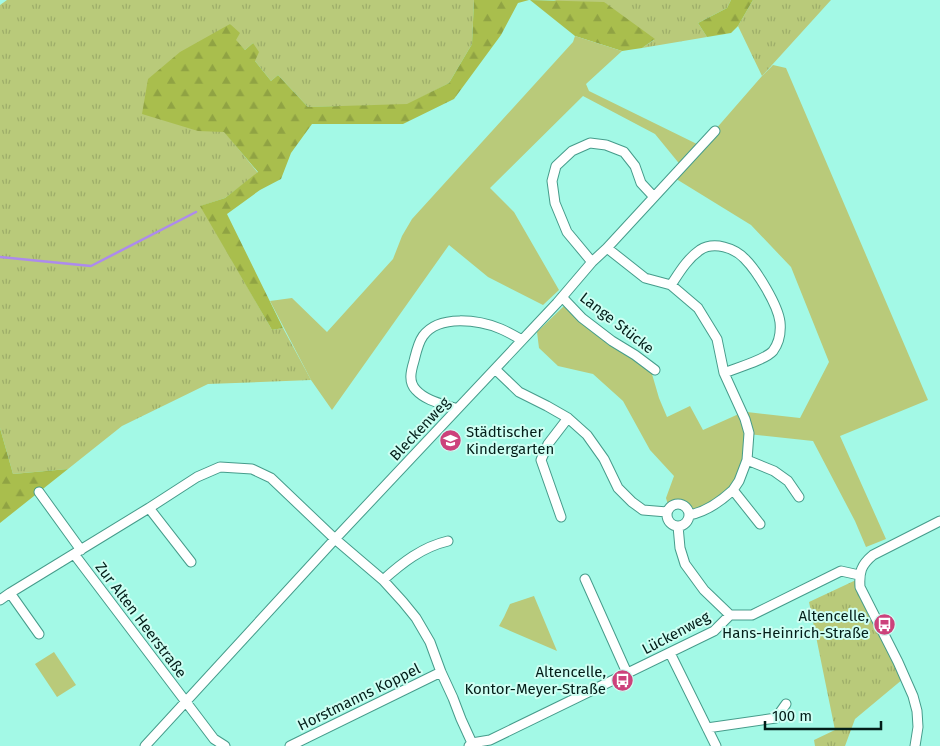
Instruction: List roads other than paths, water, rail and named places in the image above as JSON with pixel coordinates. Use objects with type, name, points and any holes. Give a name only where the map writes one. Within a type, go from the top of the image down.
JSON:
[{"type":"street","name":"Bleckenweg","points":[[145,746],[335,538],[457,410],[592,262],[716,131]]},
{"type":"street","points":[[592,262],[568,232],[554,203],[552,180],[556,166],[572,151],[590,143],[606,145],[624,152],[635,166],[642,183],[654,197]]},
{"type":"street","points":[[671,286],[686,263],[701,249],[714,246],[727,247],[745,258],[760,278],[774,303],[780,321],[780,336],[772,351],[763,358],[724,373]]},
{"type":"street","points":[[607,248],[645,278],[671,286],[698,308],[717,339],[724,373],[747,426],[747,460],[739,481],[724,498],[706,510],[689,515]]},
{"type":"street","name":"Lange Stücke","points":[[562,297],[582,318],[597,330],[655,370]]},
{"type":"street","points":[[457,410],[423,397],[414,389],[411,379],[412,371],[417,348],[422,336],[442,322],[454,320],[482,323],[502,329],[522,340]]},
{"type":"street","points":[[495,369],[519,392],[568,418],[588,435],[604,459],[618,488],[632,502],[643,510],[667,512]]},
{"type":"street","points":[[562,516],[542,460],[548,444],[568,418]]},
{"type":"street","points":[[747,460],[774,471],[788,481],[799,497]]},
{"type":"street","points":[[0,600],[197,477],[220,467],[252,470],[271,478],[279,485],[383,580],[416,618],[430,642],[471,745]]},
{"type":"street","points":[[733,490],[760,524]]},
{"type":"street","name":"Zur Alten Heerstraße","points":[[39,492],[77,552],[185,702]]},
{"type":"street","points":[[674,504],[681,504],[687,508],[689,515],[687,522],[682,526],[675,526],[669,522],[667,512],[674,504]]},
{"type":"street","points":[[149,508],[191,562]]},
{"type":"street","points":[[915,746],[918,727],[917,711],[913,696],[860,587],[859,575],[865,562],[873,555],[940,521]]},
{"type":"street","points":[[678,526],[680,548],[685,564],[704,590],[730,615]]},
{"type":"street","points":[[383,580],[412,556],[436,544],[448,541]]},
{"type":"street","name":"Lückenweg","points":[[471,745],[490,740],[670,654],[714,631],[730,615],[752,615],[841,571],[859,575]]},
{"type":"street","points":[[585,579],[627,673]]},
{"type":"street","points":[[10,593],[39,634]]},
{"type":"street","points":[[670,654],[716,746]]},
{"type":"street","name":"Horstmanns Koppel","points":[[290,746],[441,672]]},
{"type":"street","points":[[185,702],[214,739],[225,746]]},
{"type":"street","points":[[707,728],[776,718],[786,704]]},
{"type":"waterway","points":[[0,257],[91,266],[196,212]]},
{"type":"place","name":"Städtischer Kindergarten","points":[[450,441]]},
{"type":"place","name":"Altencelle, Hans-Heinrich-Straße","points":[[885,625]]},
{"type":"place","name":"Altencelle, Kontor-Meyer-Straße","points":[[622,681]]}]
